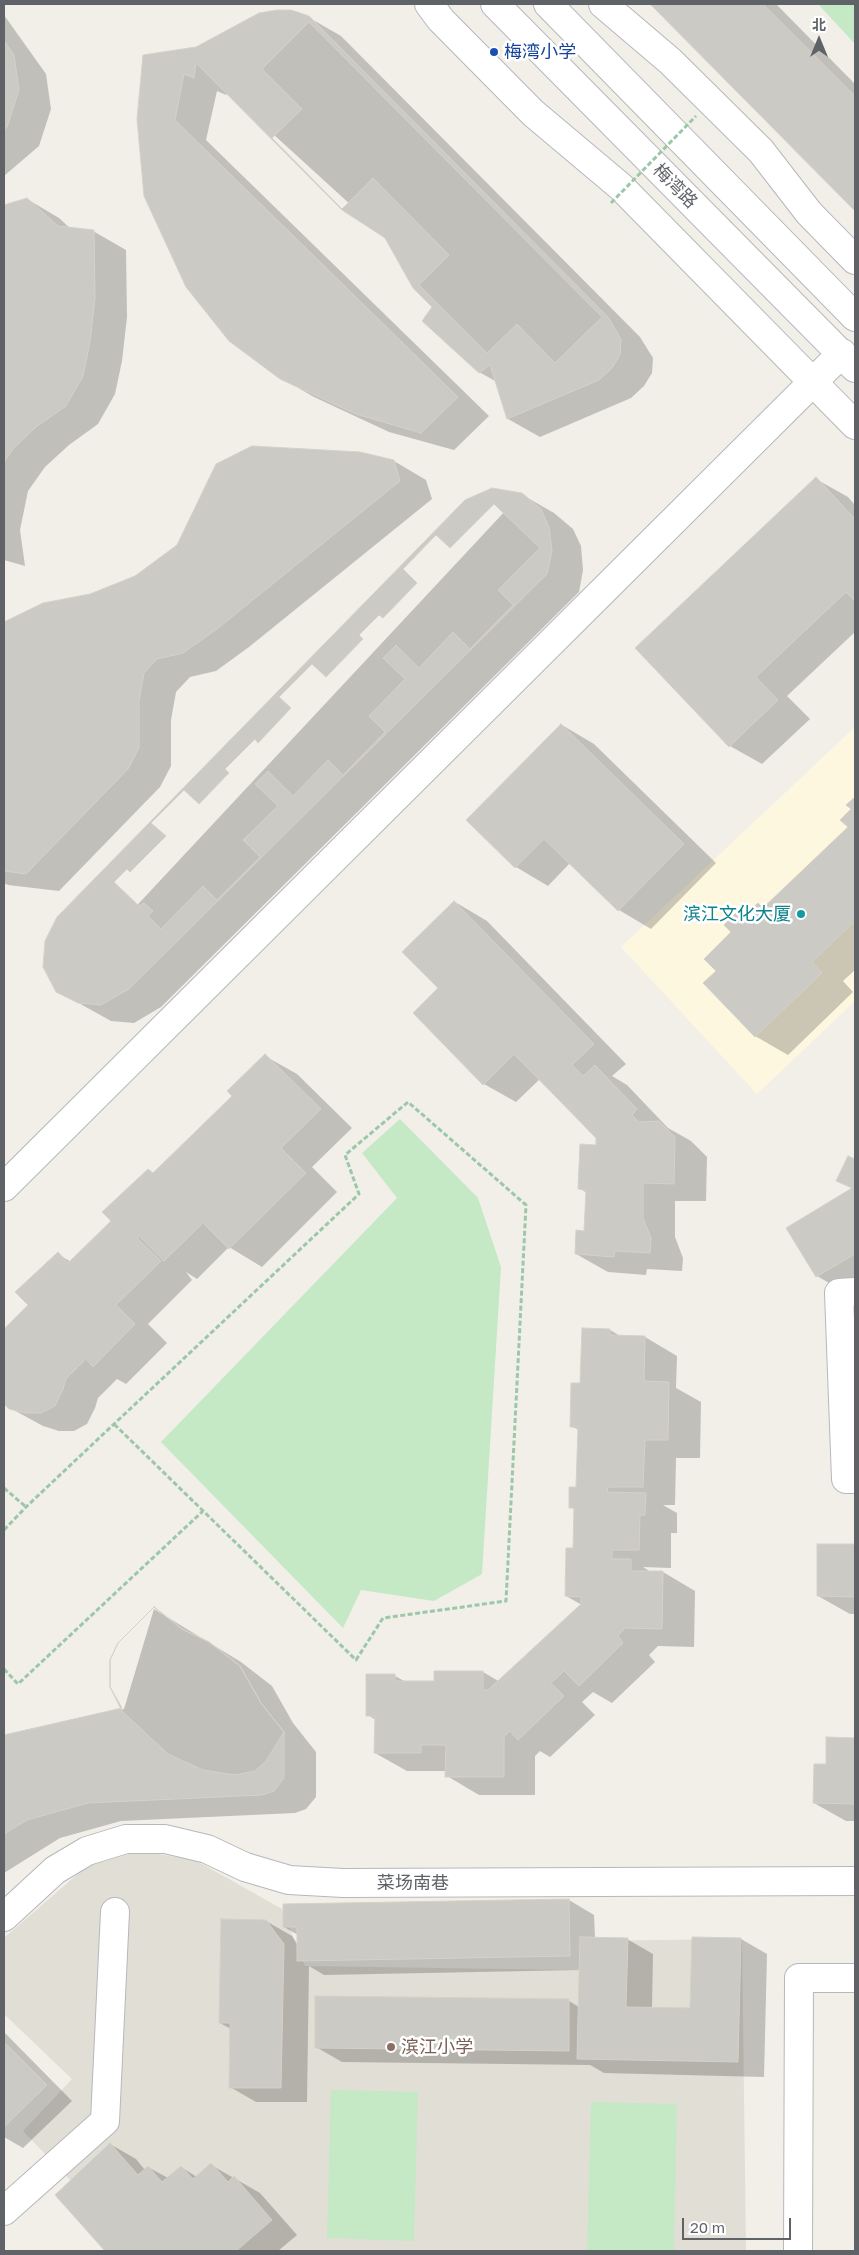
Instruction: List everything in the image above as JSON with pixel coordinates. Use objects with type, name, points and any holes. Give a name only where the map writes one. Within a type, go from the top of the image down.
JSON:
[{"type":"street","points":[[429,4],[442,20],[533,113],[621,187],[814,381],[855,425]]},
{"type":"street","name":"梅湾路","points":[[495,4],[848,360]]},
{"type":"street","name":"梅湾路","points":[[548,4],[853,311]]},
{"type":"street","points":[[603,4],[670,61],[761,151],[809,212],[855,260]]},
{"type":"street","points":[[4,1187],[814,381],[848,360]]},
{"type":"street","points":[[855,1292],[839,1293],[846,1479],[855,1479]]},
{"type":"street","name":"菜场南巷","points":[[4,1916],[55,1870],[87,1851],[126,1839],[165,1839],[198,1847],[245,1867],[289,1880],[343,1883],[855,1881]]},
{"type":"street","points":[[4,2211],[104,2120],[115,1912]]},
{"type":"street","points":[[798,2251],[799,1978],[855,1978]]},
{"type":"path","points":[[611,203],[696,116]]},
{"type":"path","points":[[4,1530],[26,1507],[114,1424],[359,1194],[345,1156],[408,1102],[526,1205],[506,1601],[383,1618],[356,1660],[114,1424]]},
{"type":"path","points":[[4,1488],[26,1507]]},
{"type":"path","points":[[4,1669],[18,1684],[203,1510]]},
{"type":"shaded area","name":"滨江文化大厦","points":[[855,727],[855,1001],[757,1094],[621,947]]},
{"type":"shaded area","name":"滨江小学","points":[[139,1851],[195,1860],[282,1909],[305,1966],[579,1970],[581,1941],[742,1939],[746,2251],[139,2251],[23,2131],[72,2079],[4,2014],[4,1938],[87,1866]]},
{"type":"green space","points":[[818,4],[855,4],[855,44]]},
{"type":"green space","points":[[400,1119],[478,1198],[501,1267],[482,1574],[434,1601],[361,1590],[343,1628],[161,1442],[397,1198],[362,1153]]},
{"type":"green space","points":[[331,2090],[418,2092],[414,2241],[327,2238]]},
{"type":"green space","points":[[591,2102],[677,2104],[674,2251],[587,2250]]},
{"type":"building","points":[[650,4],[763,4],[855,96],[855,211]]},
{"type":"building","points":[[291,10],[309,16],[608,317],[621,339],[620,355],[612,368],[599,380],[507,419],[490,365],[479,373],[422,321],[432,307],[413,288],[385,238],[342,210],[196,63],[194,78],[184,74],[175,120],[458,397],[421,433],[356,414],[280,379],[229,341],[186,287],[144,196],[137,119],[143,55],[196,47],[259,13]]},
{"type":"building","points":[[309,22],[602,317],[555,363],[517,324],[487,353],[419,285],[449,255],[373,178],[342,209],[272,138],[302,109],[262,69]]},
{"type":"building","points":[[4,41],[14,55],[19,90],[7,127],[4,130]]},
{"type":"building","points":[[27,198],[58,226],[94,230],[95,298],[90,342],[83,376],[66,406],[36,427],[13,449],[4,462],[4,205]]},
{"type":"building","points":[[252,446],[360,452],[394,460],[400,481],[217,629],[183,653],[157,659],[144,673],[139,701],[139,748],[128,769],[26,874],[4,871],[4,622],[43,603],[90,594],[135,576],[177,545],[216,464]]},
{"type":"building","points":[[816,477],[855,519],[855,601],[846,592],[756,677],[778,700],[729,747],[635,648]]},
{"type":"building","points":[[492,488],[522,493],[541,509],[549,527],[552,551],[547,574],[129,989],[101,1005],[78,1003],[56,992],[43,967],[45,941],[57,917],[465,500]]},
{"type":"building","points":[[494,504],[540,548],[498,590],[513,605],[470,649],[453,632],[419,668],[396,645],[383,658],[405,679],[369,716],[385,732],[343,775],[328,760],[293,796],[268,771],[255,784],[278,806],[243,840],[260,857],[217,900],[203,886],[161,929],[148,916],[153,911],[144,903],[139,906],[114,882],[127,869],[130,872],[166,836],[151,823],[184,790],[199,804],[229,773],[225,769],[255,739],[258,743],[291,708],[279,697],[312,664],[326,677],[363,639],[359,635],[379,615],[383,618],[417,583],[403,569],[436,535],[450,548]]},
{"type":"building","points":[[561,724],[684,844],[618,911],[544,839],[515,868],[466,820]]},
{"type":"building","name":"滨江文化大厦","points":[[855,797],[855,921],[812,962],[822,973],[755,1037],[703,983],[716,971],[704,959],[731,932],[724,925],[738,911],[743,917],[758,903],[763,908],[848,827],[840,820],[851,809],[846,805]]},
{"type":"building","points":[[454,901],[594,1044],[572,1065],[583,1076],[595,1065],[637,1109],[632,1115],[639,1122],[659,1121],[675,1137],[674,1184],[643,1183],[643,1218],[651,1238],[650,1253],[615,1251],[614,1257],[575,1254],[576,1230],[584,1231],[586,1190],[578,1189],[580,1144],[596,1145],[596,1138],[514,1054],[483,1085],[413,1013],[438,988],[402,952]]},
{"type":"building","points":[[265,1054],[321,1109],[281,1148],[306,1173],[229,1249],[203,1223],[164,1261],[139,1236],[137,1238],[161,1261],[116,1305],[135,1324],[93,1367],[86,1359],[66,1379],[55,1406],[41,1413],[26,1413],[9,1409],[4,1404],[4,1329],[28,1305],[15,1292],[58,1252],[68,1263],[111,1221],[102,1212],[148,1169],[153,1173],[232,1096],[227,1091]]},
{"type":"building","points":[[848,1156],[855,1159],[855,1254],[816,1277],[786,1228],[852,1188],[836,1181]]},
{"type":"building","points":[[582,1328],[610,1329],[610,1335],[645,1336],[644,1381],[669,1382],[668,1440],[645,1440],[643,1487],[608,1487],[607,1492],[646,1493],[645,1515],[640,1515],[639,1550],[612,1550],[612,1559],[631,1559],[631,1571],[663,1571],[662,1629],[625,1628],[618,1636],[623,1643],[579,1686],[564,1671],[551,1683],[564,1696],[518,1740],[510,1731],[504,1737],[504,1777],[445,1777],[446,1745],[421,1745],[421,1753],[374,1753],[375,1716],[366,1716],[366,1674],[395,1674],[395,1681],[434,1681],[434,1671],[483,1671],[483,1690],[488,1690],[581,1604],[581,1597],[565,1596],[566,1548],[573,1548],[574,1508],[569,1508],[569,1487],[576,1487],[578,1427],[570,1427],[571,1383],[580,1383]]},
{"type":"building","points":[[817,1544],[855,1544],[855,1597],[817,1596]]},
{"type":"building","points":[[154,1607],[182,1629],[209,1642],[240,1666],[261,1703],[284,1732],[284,1778],[274,1791],[262,1795],[88,1803],[27,1820],[4,1834],[4,1735],[122,1708],[110,1687],[110,1660],[118,1643]]},
{"type":"building","points":[[154,1607],[182,1629],[209,1642],[240,1666],[261,1703],[284,1732],[266,1761],[255,1771],[235,1775],[203,1770],[168,1754],[122,1711],[110,1687],[110,1660],[118,1643]]},
{"type":"building","points":[[826,1737],[855,1738],[855,1804],[813,1803],[814,1764],[826,1764]]},
{"type":"building","points":[[569,1899],[570,1956],[297,1961],[297,1927],[283,1927],[283,1904]]},
{"type":"building","points":[[221,1919],[266,1920],[284,1944],[281,2088],[229,2088],[230,2023],[219,2023]]},
{"type":"building","points":[[580,1937],[628,1938],[626,2007],[690,2008],[692,1937],[741,1938],[738,2062],[577,2059]]},
{"type":"building","points":[[315,1996],[569,1999],[569,2051],[315,2048]]},
{"type":"building","points":[[4,2042],[47,2085],[4,2127]]},
{"type":"building","points":[[110,2143],[138,2175],[148,2166],[162,2182],[181,2166],[193,2179],[211,2163],[228,2182],[234,2176],[272,2220],[236,2251],[105,2251],[55,2195]]},
{"type":"place","name":"梅湾小学","points":[[494,52]]},
{"type":"place","name":"滨江文化大厦","points":[[801,914]]},
{"type":"place","name":"滨江小学","points":[[391,2047]]}]
